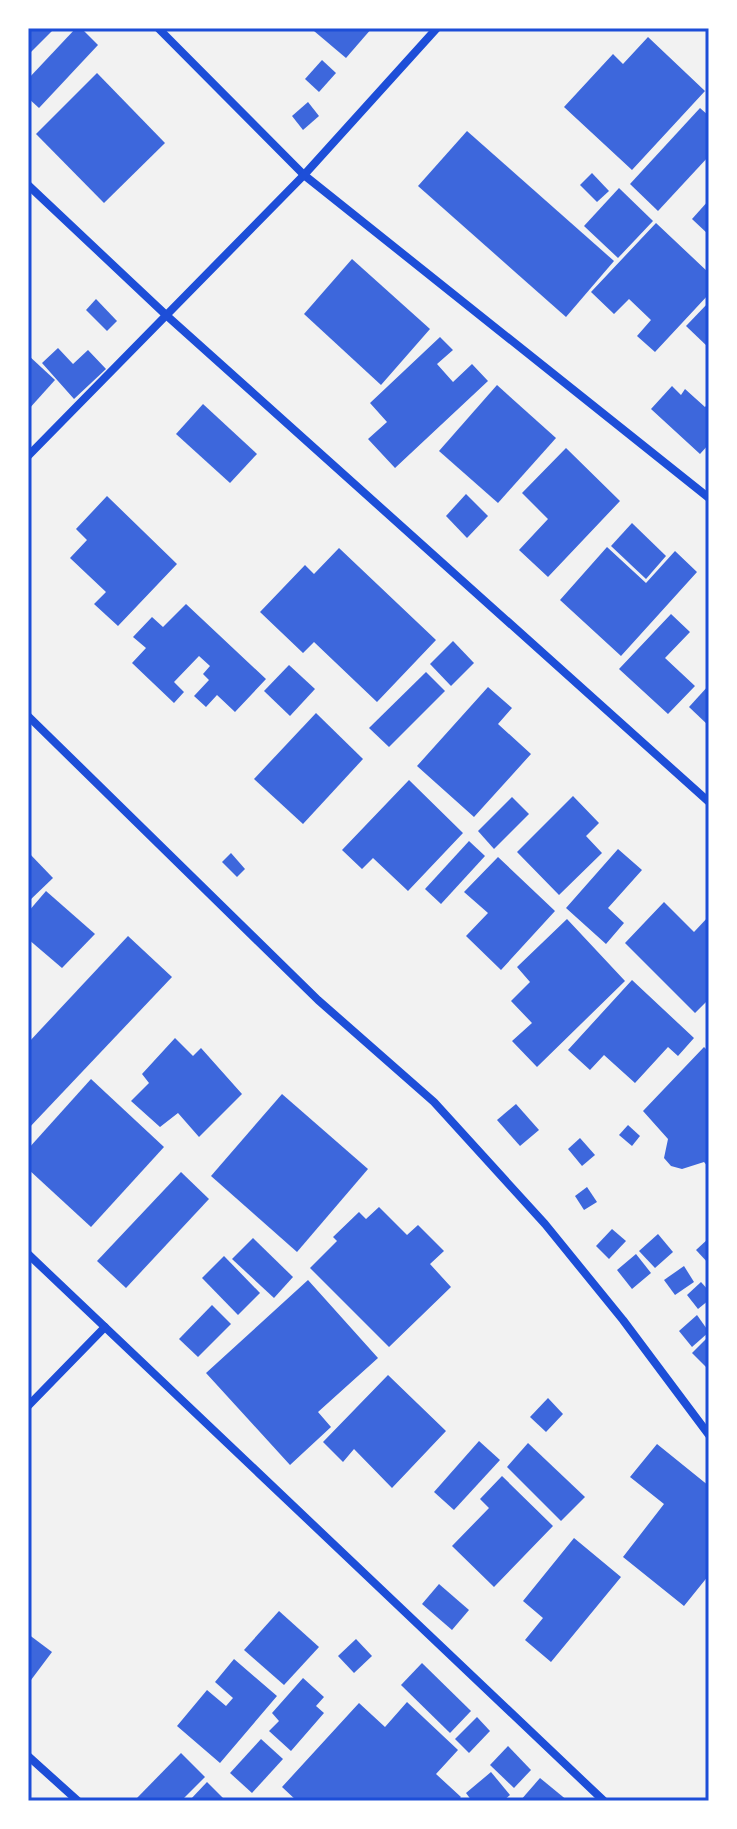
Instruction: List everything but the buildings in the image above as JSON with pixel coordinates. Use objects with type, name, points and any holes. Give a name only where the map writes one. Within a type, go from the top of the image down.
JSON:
[{"type":"street","points":[[158,28],[304,175],[706,495],[709,483]]},
{"type":"street","points":[[28,456],[304,175],[437,28]]},
{"type":"street","points":[[28,185],[166,315],[709,802]]},
{"type":"street","points":[[28,716],[318,1000],[434,1102],[555,1236],[709,1435]]},
{"type":"street","points":[[28,1254],[604,1801]]},
{"type":"street","points":[[28,1406],[105,1327]]},
{"type":"street","points":[[28,1756],[78,1801]]}]
